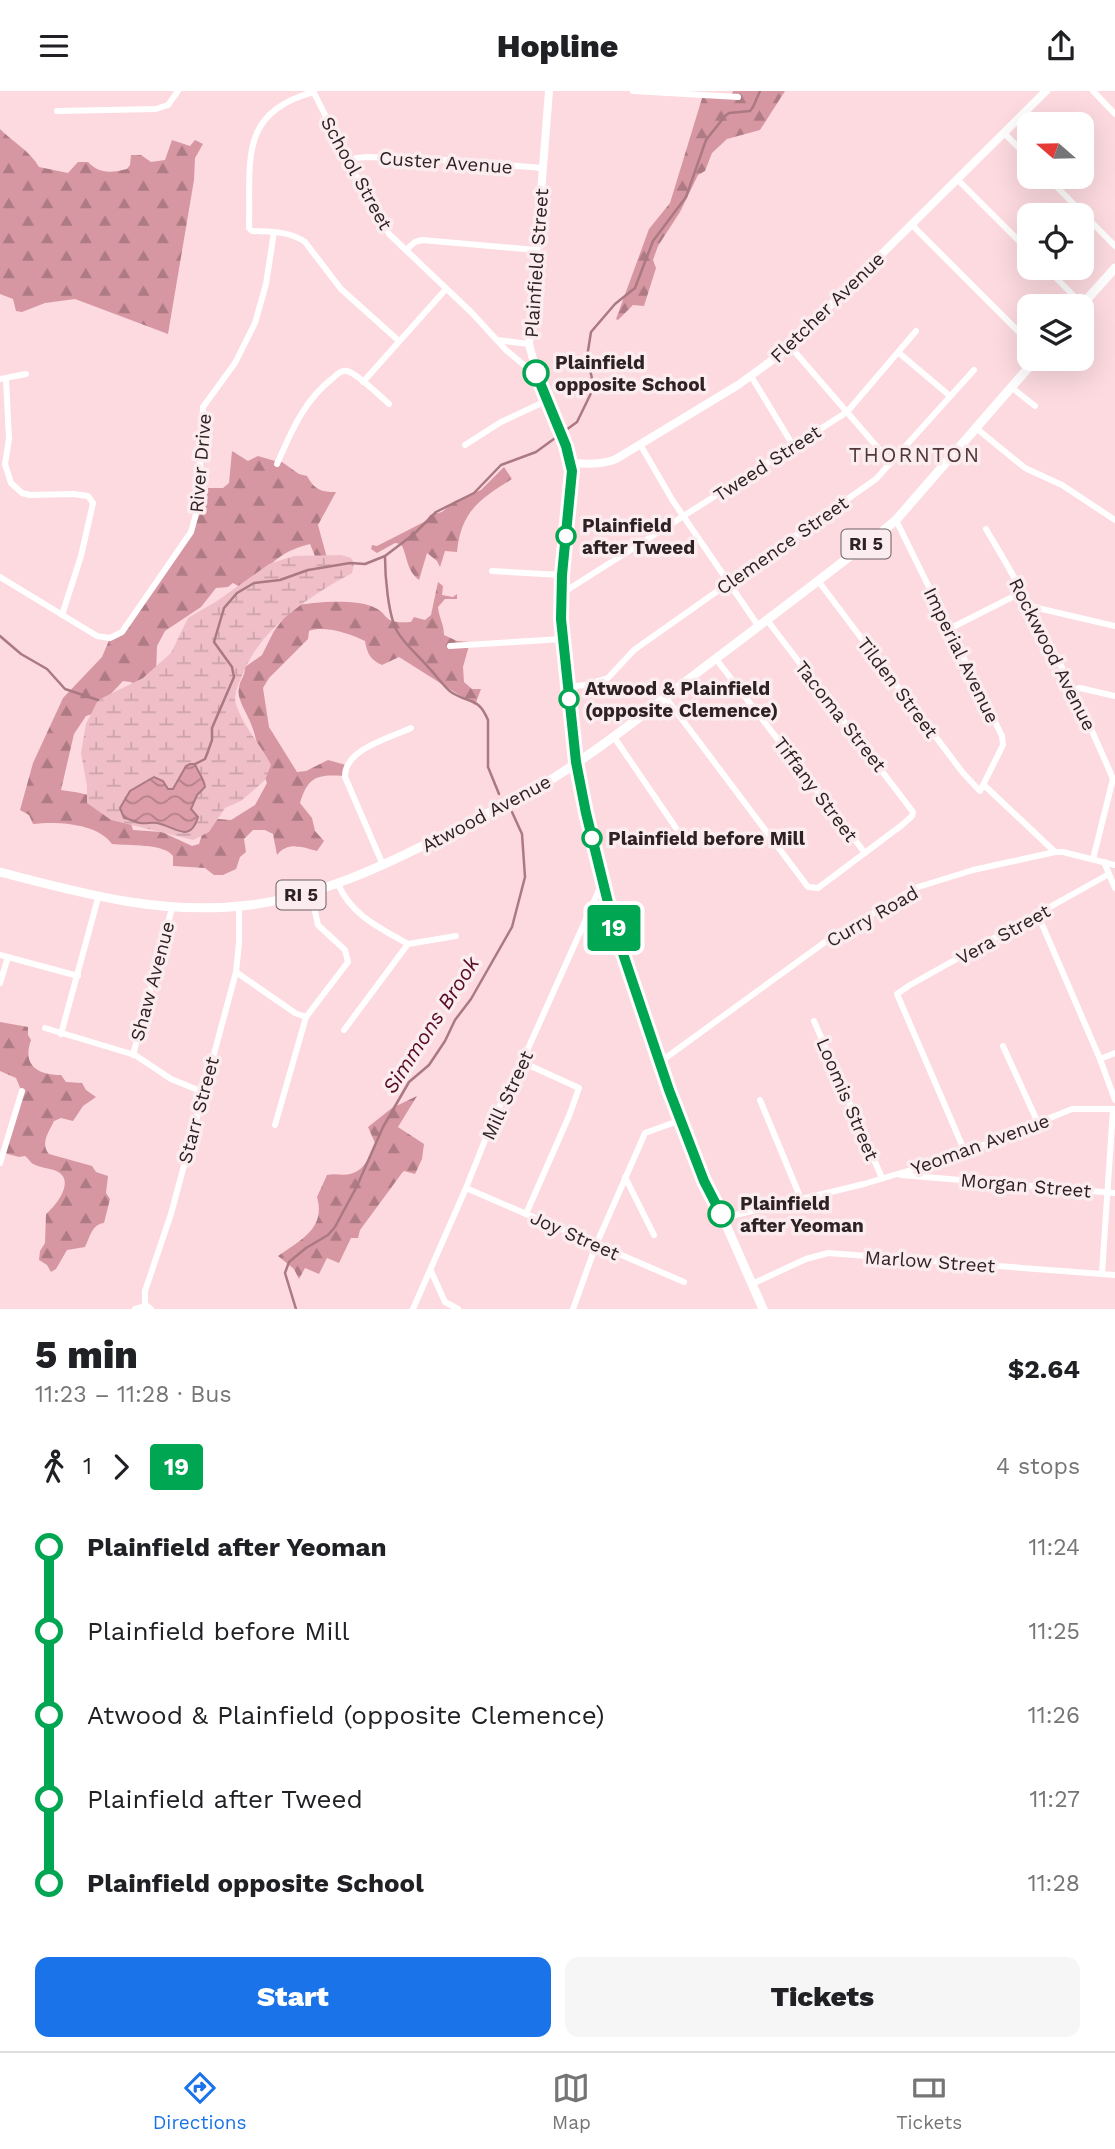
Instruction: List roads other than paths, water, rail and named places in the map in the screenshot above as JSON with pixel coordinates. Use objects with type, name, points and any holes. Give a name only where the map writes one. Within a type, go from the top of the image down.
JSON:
[{"type":"main road","name":"Plainfield Street","points":[[549,91],[529,344],[541,389],[571,463],[572,484],[561,594],[562,639],[576,762]]},
{"type":"main road","name":"Fletcher Avenue","points":[[571,463],[606,463],[640,446],[751,376],[789,345],[1046,91]]},
{"type":"main road","points":[[1105,277],[1115,259]]},
{"type":"main road","points":[[1090,294],[1115,268]]},
{"type":"main road","name":"Atwood Avenue","points":[[0,871],[99,898],[172,908],[273,902],[338,884],[383,865],[551,780],[614,737],[819,582],[896,520],[1025,371]]},
{"type":"main road","points":[[576,762],[614,927],[660,1062],[704,1181],[763,1309]]},
{"type":"street","points":[[57,111],[156,109],[168,105],[178,91]]},
{"type":"street","points":[[633,91],[738,97]]},
{"type":"street","points":[[1093,91],[1115,114]]},
{"type":"street","points":[[314,92],[292,99],[270,112],[261,124],[254,139],[251,162],[249,228],[252,231],[293,235],[305,242],[341,289],[399,341]]},
{"type":"street","name":"School Street","points":[[314,92],[390,234],[525,366],[541,389]]},
{"type":"street","points":[[1004,133],[1017,147]]},
{"type":"street","name":"Custer Avenue","points":[[350,163],[368,157],[543,168]]},
{"type":"street","points":[[957,179],[1017,239]]},
{"type":"street","points":[[1059,189],[1115,246]]},
{"type":"street","points":[[912,225],[1017,330]]},
{"type":"street","name":"River Drive","points":[[0,577],[97,636],[110,638],[122,632],[187,540],[198,507],[203,407],[235,363],[255,323],[266,284],[274,232]]},
{"type":"street","points":[[406,250],[422,240],[537,250]]},
{"type":"street","points":[[1057,280],[1071,294]]},
{"type":"street","points":[[363,382],[446,289]]},
{"type":"street","name":"Tweed Street","points":[[561,594],[847,412],[916,331]]},
{"type":"street","points":[[497,340],[529,344]]},
{"type":"street","points":[[789,345],[891,463]]},
{"type":"street","points":[[899,353],[950,397]]},
{"type":"street","points":[[277,464],[302,410],[326,383],[345,370],[389,404]]},
{"type":"street","name":"Clemence Street","points":[[568,687],[608,678],[634,650],[876,479],[974,370]]},
{"type":"street","points":[[26,374],[3,379],[9,439],[3,465],[11,483],[22,493],[30,495],[77,494],[93,500],[81,556],[62,615]]},
{"type":"street","points":[[751,376],[793,447]]},
{"type":"street","points":[[1011,387],[1035,406]]},
{"type":"street","points":[[465,445],[501,422],[546,401]]},
{"type":"street","points":[[976,428],[1025,468],[1062,485],[1115,520]]},
{"type":"street","points":[[640,446],[684,517],[759,627]]},
{"type":"street","name":"Imperial Avenue","points":[[896,520],[1003,741],[982,788]]},
{"type":"street","name":"Rockwood Avenue","points":[[986,529],[1030,605],[1114,779]]},
{"type":"street","points":[[492,571],[562,575]]},
{"type":"street","name":"Tilden Street","points":[[819,582],[956,763],[1055,852]]},
{"type":"street","points":[[949,629],[1022,592]]},
{"type":"street","points":[[1030,605],[1115,626]]},
{"type":"street","name":"Tacoma Street","points":[[768,620],[913,811],[912,816],[864,853]]},
{"type":"street","points":[[450,646],[562,639]]},
{"type":"street","name":"Tiffany Street","points":[[716,659],[864,853]]},
{"type":"street","points":[[1073,690],[1080,688],[1115,696]]},
{"type":"street","points":[[666,698],[808,887],[814,889],[833,878],[864,853]]},
{"type":"street","points":[[383,865],[345,777],[345,769],[351,759],[365,750],[411,728]]},
{"type":"street","points":[[614,737],[676,828]]},
{"type":"street","points":[[1093,859],[1114,779]]},
{"type":"street","name":"Curry Road","points":[[660,1062],[834,936],[915,888],[973,870],[1055,852],[1115,865]]},
{"type":"street","points":[[1104,862],[1115,888]]},
{"type":"street","name":"Vera Street","points":[[965,1152],[897,994],[1109,874]]},
{"type":"street","name":"Mill Street","points":[[413,1309],[495,1115],[522,1062],[603,881]]},
{"type":"street","points":[[338,884],[344,896],[363,918],[408,944],[456,936]]},
{"type":"street","points":[[275,1125],[306,1017],[348,962],[345,950],[318,925],[311,893]]},
{"type":"street","points":[[61,1034],[99,898]]},
{"type":"street","name":"Starr Street","points":[[148,1307],[145,1291],[171,1214],[236,972],[239,906]]},
{"type":"street","name":"Shaw Avenue","points":[[132,1055],[172,908]]},
{"type":"street","points":[[1038,915],[1115,1100]]},
{"type":"street","points":[[344,1030],[408,944]]},
{"type":"street","points":[[0,983],[4,956],[78,976]]},
{"type":"street","points":[[236,972],[295,1013],[306,1017]]},
{"type":"street","name":"Loomis Street","points":[[814,1021],[882,1178]]},
{"type":"street","points":[[45,1028],[132,1055],[171,1079],[203,1092]]},
{"type":"street","points":[[1003,1047],[1038,1123]]},
{"type":"street","points":[[1100,1059],[1115,1053]]},
{"type":"street","points":[[522,1062],[579,1088],[526,1213]]},
{"type":"street","points":[[0,1163],[22,1091]]},
{"type":"street","points":[[760,1100],[801,1199]]},
{"type":"street","name":"Yeoman Avenue","points":[[723,1218],[896,1175],[965,1152],[1072,1109],[1114,1109]]},
{"type":"street","points":[[1102,1273],[1111,1192],[1114,1109]]},
{"type":"street","points":[[573,1309],[596,1245],[645,1133],[681,1120]]},
{"type":"street","name":"Morgan Street","points":[[896,1175],[1111,1192]]},
{"type":"street","points":[[625,1177],[654,1235]]},
{"type":"street","name":"Joy Street","points":[[466,1188],[684,1282]]},
{"type":"street","name":"Marlow Street","points":[[752,1284],[806,1259],[828,1254],[1115,1275]]},
{"type":"street","points":[[431,1271],[445,1302],[458,1309]]},
{"type":"street","points":[[135,1309],[148,1307]]},
{"type":"water","points":[[195,764],[205,787],[197,795],[191,809],[198,817],[191,830],[182,832],[157,823],[140,823],[124,818],[120,808],[130,791],[154,777],[163,781],[168,789],[173,789],[186,766]]},
{"type":"waterway","points":[[195,764],[205,759],[212,740],[212,728],[234,677],[232,667],[214,642],[224,608],[237,593],[254,583],[280,580],[308,570],[350,563],[365,564],[385,556],[414,534],[436,512],[474,493],[501,465],[536,452],[577,422],[594,387],[587,357],[591,332],[615,304],[635,288],[653,241],[686,197],[706,140],[729,113],[750,111],[760,91]]},
{"type":"waterway","name":"Simmons Brook","points":[[385,557],[389,605],[400,636],[448,690],[477,704],[488,720],[488,767],[499,794]]},
{"type":"waterway","points":[[0,636],[21,654],[47,669],[65,689],[98,700]]},
{"type":"waterway","name":"Simmons Brook","points":[[296,1309],[285,1273],[289,1262],[328,1235],[335,1227],[383,1127],[409,1082],[429,1065],[445,1041],[512,927],[525,877],[522,834],[512,812]]},
{"type":"place","name":"Plainfield opposite School","points":[[536,373]]},
{"type":"place","name":"Plainfield after Tweed","points":[[566,536]]},
{"type":"place","name":"Atwood & Plainfield (opposite Clemence)","points":[[569,699]]},
{"type":"place","name":"Plainfield before Mill","points":[[592,838]]},
{"type":"place","name":"Plainfield after Yeoman","points":[[721,1214]]},
{"type":"district","name":"THORNTON","points":[[915,455]]}]
